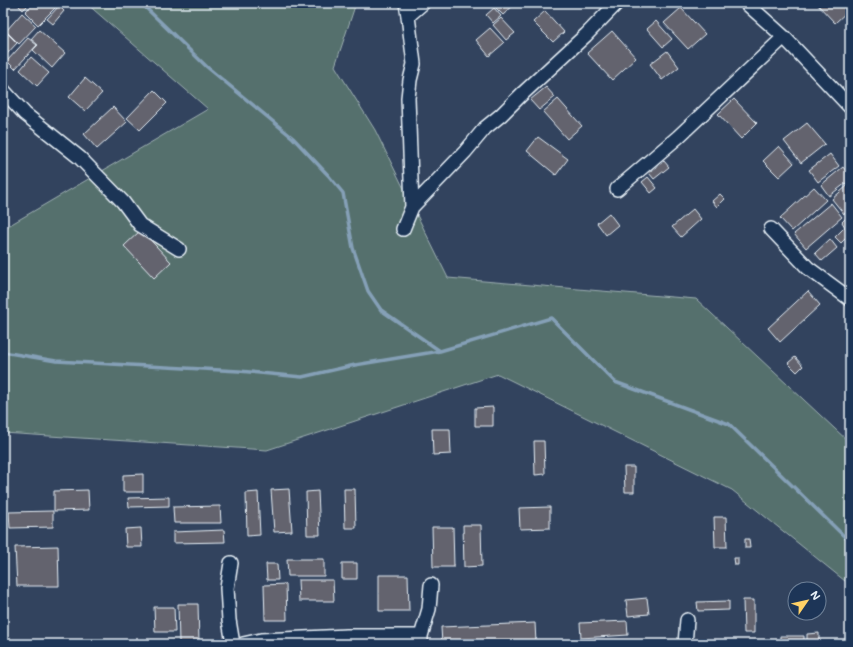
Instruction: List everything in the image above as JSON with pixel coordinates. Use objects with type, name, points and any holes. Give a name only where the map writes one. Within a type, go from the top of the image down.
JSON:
[{"type":"street","points":[[412,207],[408,98],[414,64],[407,9],[423,3]]},
{"type":"street","points":[[403,229],[412,207],[486,128],[586,35],[617,3]]},
{"type":"street","points":[[746,3],[784,37],[850,107]]},
{"type":"street","points":[[617,189],[678,137],[784,37]]},
{"type":"street","points":[[3,90],[25,114],[80,158],[123,202],[140,225],[179,249]]},
{"type":"street","points":[[771,229],[808,268],[850,299]]},
{"type":"street","points":[[231,563],[227,588],[229,620],[233,644]]},
{"type":"street","points":[[243,644],[261,640],[347,636],[421,640],[429,609],[431,585]]},
{"type":"street","points":[[685,644],[687,620]]},
{"type":"green space","points":[[86,3],[356,3],[335,66],[375,130],[448,278],[696,299],[850,443],[850,585],[732,490],[498,374],[267,450],[3,433],[3,229],[208,109]]},
{"type":"building","points":[[16,3],[30,3],[23,10]]},
{"type":"building","points":[[34,3],[59,4],[38,25],[25,12]]},
{"type":"building","points":[[487,3],[496,3],[491,7]]},
{"type":"building","points":[[500,3],[516,3],[503,15],[495,7]]},
{"type":"building","points":[[816,3],[850,3],[850,9],[835,23]]},
{"type":"building","points":[[59,6],[64,11],[53,24],[47,19]]},
{"type":"building","points":[[494,8],[501,16],[493,23],[486,15]]},
{"type":"building","points":[[681,8],[705,34],[688,49],[664,23]]},
{"type":"building","points":[[545,11],[564,32],[553,42],[533,22]]},
{"type":"building","points":[[22,13],[36,26],[19,44],[6,31]]},
{"type":"building","points":[[501,18],[515,33],[506,40],[493,25]]},
{"type":"building","points":[[656,21],[672,39],[663,47],[647,29]]},
{"type":"building","points":[[490,28],[504,43],[489,56],[476,40]]},
{"type":"building","points":[[39,30],[65,53],[52,68],[33,50],[38,45],[31,39]]},
{"type":"building","points":[[612,31],[636,58],[612,80],[587,53]]},
{"type":"building","points":[[6,32],[17,43],[5,56],[3,55],[3,35]]},
{"type":"building","points":[[28,38],[37,45],[15,69],[7,61]]},
{"type":"building","points":[[667,51],[679,67],[662,80],[650,64]]},
{"type":"building","points":[[31,57],[49,73],[37,86],[20,70]]},
{"type":"building","points":[[85,78],[102,93],[85,111],[69,97]]},
{"type":"building","points":[[546,87],[555,97],[539,110],[530,100]]},
{"type":"building","points":[[154,90],[167,103],[140,130],[127,118]]},
{"type":"building","points":[[558,99],[582,126],[567,139],[543,112]]},
{"type":"building","points":[[734,99],[757,123],[741,139],[718,114]]},
{"type":"building","points":[[113,107],[127,122],[97,149],[84,134]]},
{"type":"building","points":[[807,123],[825,144],[801,163],[784,141]]},
{"type":"building","points":[[538,137],[568,159],[556,175],[527,151]]},
{"type":"building","points":[[779,146],[794,163],[779,177],[763,161]]},
{"type":"building","points":[[830,154],[839,166],[818,182],[809,170]]},
{"type":"building","points":[[664,161],[669,167],[654,179],[649,173]]},
{"type":"building","points":[[843,167],[850,176],[850,180],[829,196],[821,185]]},
{"type":"building","points":[[648,177],[657,188],[651,193],[642,182]]},
{"type":"building","points":[[847,186],[850,190],[850,209],[844,214],[832,199]]},
{"type":"building","points":[[814,187],[826,200],[792,231],[780,218]]},
{"type":"building","points":[[720,194],[725,199],[717,207],[712,201]]},
{"type":"building","points":[[831,203],[842,217],[806,248],[794,234]]},
{"type":"building","points":[[693,209],[701,219],[681,237],[672,227]]},
{"type":"building","points":[[609,213],[618,225],[606,235],[597,223]]},
{"type":"building","points":[[847,217],[850,220],[850,234],[841,243],[835,237],[845,227],[842,222]]},
{"type":"building","points":[[141,230],[171,262],[154,278],[124,246]]},
{"type":"building","points":[[830,239],[837,248],[822,261],[815,253]]},
{"type":"building","points":[[808,291],[820,305],[780,342],[768,328]]},
{"type":"building","points":[[795,357],[803,366],[797,372],[788,363]]},
{"type":"building","points":[[493,407],[493,426],[475,426],[475,408]]},
{"type":"building","points":[[432,429],[450,429],[451,454],[433,455]]},
{"type":"building","points":[[534,441],[544,441],[545,474],[535,475]]},
{"type":"building","points":[[624,467],[634,467],[634,492],[625,492]]},
{"type":"building","points":[[143,474],[143,492],[123,492],[123,475]]},
{"type":"building","points":[[289,489],[292,531],[274,532],[271,490]]},
{"type":"building","points":[[344,489],[355,489],[356,528],[345,528]]},
{"type":"building","points":[[88,490],[89,510],[54,511],[54,491]]},
{"type":"building","points":[[318,491],[320,535],[307,535],[306,492]]},
{"type":"building","points":[[258,492],[260,535],[247,536],[246,493]]},
{"type":"building","points":[[169,497],[169,506],[129,507],[128,498]]},
{"type":"building","points":[[220,506],[221,523],[174,523],[173,507]]},
{"type":"building","points":[[550,507],[550,528],[520,529],[519,508]]},
{"type":"building","points":[[53,511],[53,527],[10,528],[9,512]]},
{"type":"building","points":[[714,517],[726,517],[727,547],[715,547]]},
{"type":"building","points":[[463,525],[481,525],[482,566],[464,567]]},
{"type":"building","points":[[432,527],[453,527],[454,567],[433,567]]},
{"type":"building","points":[[141,528],[142,547],[126,547],[125,529]]},
{"type":"building","points":[[224,530],[225,542],[173,543],[173,532]]},
{"type":"building","points":[[745,539],[749,539],[750,548],[745,548]]},
{"type":"building","points":[[58,546],[59,586],[17,586],[15,547]]},
{"type":"building","points":[[734,558],[738,558],[738,565],[735,565]]},
{"type":"building","points":[[287,559],[324,559],[324,576],[288,576]]},
{"type":"building","points":[[342,563],[357,563],[357,579],[342,579]]},
{"type":"building","points":[[266,564],[277,564],[278,580],[267,580]]},
{"type":"building","points":[[379,575],[408,575],[409,611],[379,611]]},
{"type":"building","points":[[298,580],[333,580],[334,601],[299,601]]},
{"type":"building","points":[[286,584],[287,620],[265,620],[264,585]]},
{"type":"building","points":[[647,598],[649,614],[628,616],[626,600]]},
{"type":"building","points":[[743,600],[754,600],[754,633],[744,633]]},
{"type":"building","points":[[729,601],[729,610],[698,611],[697,602]]},
{"type":"building","points":[[178,604],[198,604],[199,643],[179,643]]},
{"type":"building","points":[[154,607],[174,607],[175,632],[155,632]]},
{"type":"building","points":[[627,621],[628,635],[581,638],[580,623]]},
{"type":"building","points":[[535,623],[536,643],[442,644],[441,627]]},
{"type":"building","points":[[819,633],[819,644],[807,644],[807,634]]},
{"type":"building","points":[[780,636],[804,636],[804,644],[780,644]]},
{"type":"building","points":[[321,642],[342,642],[342,644],[321,644]]},
{"type":"waterway","points":[[141,3],[207,67],[293,138],[328,175],[343,193],[353,248],[368,291],[381,310],[440,351]]},
{"type":"waterway","points":[[3,352],[56,361],[239,371],[302,377],[355,365],[440,351],[551,318],[615,382],[729,424],[850,542]]}]
